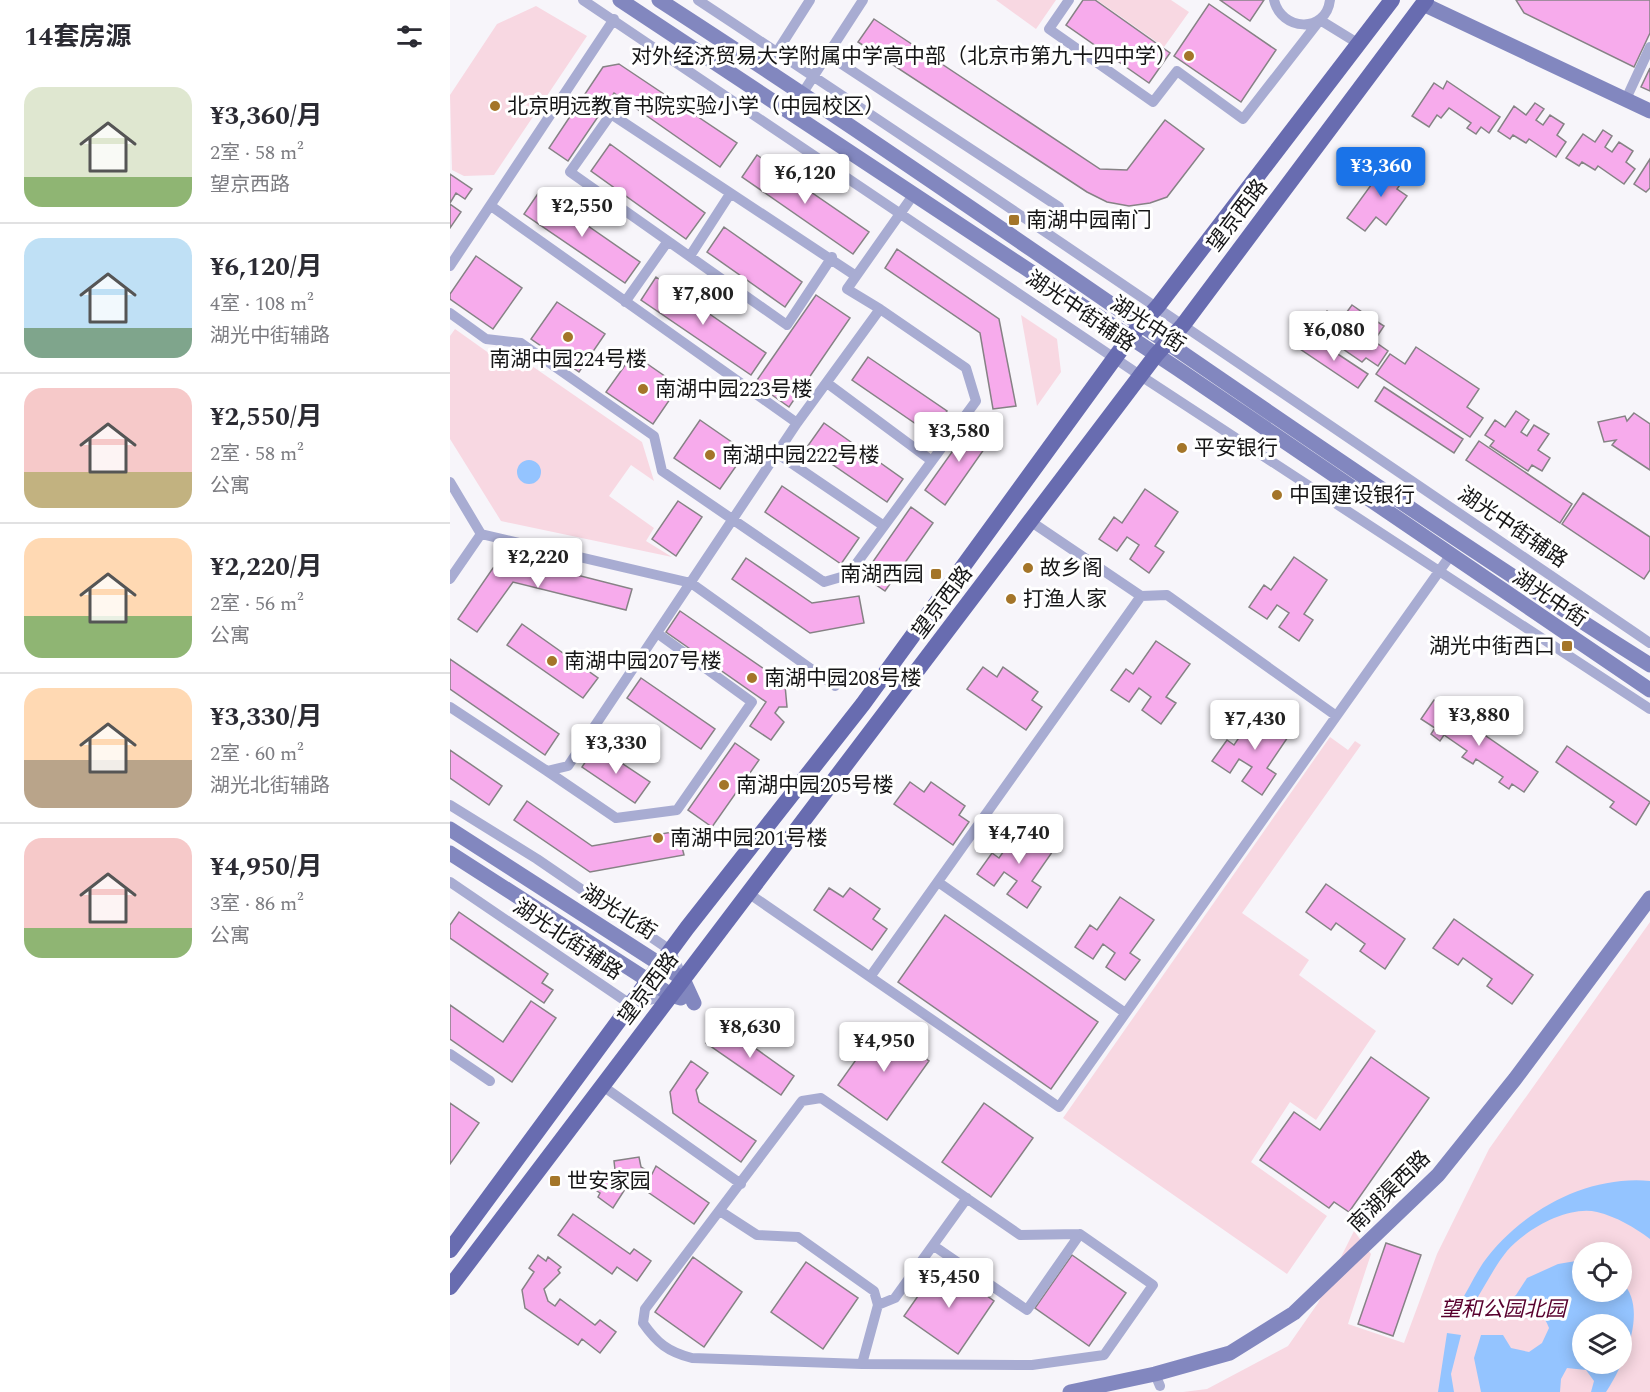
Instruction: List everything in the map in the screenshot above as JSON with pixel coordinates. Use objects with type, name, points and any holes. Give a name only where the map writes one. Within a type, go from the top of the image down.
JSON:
[{"type":"main road","name":"湖光中街","points":[[620,0],[1130,337],[1650,690]]},
{"type":"main road","name":"湖光中街","points":[[659,0],[766,69],[1142,323],[1452,537],[1650,665]]},
{"type":"main road","name":"望京西路","points":[[451,1247],[665,957],[863,704],[1130,337],[1158,306],[1392,0]]},
{"type":"main road","name":"望京西路","points":[[450,1287],[604,1087],[683,979],[1156,355],[1183,325],[1424,2]]},
{"type":"main road","points":[[1424,2],[1650,111]]},
{"type":"main road","name":"湖光北街","points":[[450,829],[665,957],[683,979],[694,1003],[671,995],[450,853]]},
{"type":"main road","name":"南湖渠西路","points":[[1070,1392],[1158,1380],[1230,1353],[1294,1313],[1438,1175],[1515,1079],[1650,898]]},
{"type":"street","name":"湖光中街辅路","points":[[583,0],[1141,376],[1650,709]]},
{"type":"street","name":"湖光中街辅路","points":[[698,0],[1158,306],[1650,643]]},
{"type":"street","points":[[766,69],[810,0]]},
{"type":"street","points":[[802,94],[863,0]]},
{"type":"street","points":[[1069,0],[1049,29],[1153,102],[1177,71],[1243,119],[1326,13],[1330,0]]},
{"type":"street","points":[[1274,0],[1281,16],[1295,25],[1312,24],[1320,20]]},
{"type":"street","points":[[450,266],[614,19]]},
{"type":"street","points":[[1320,20],[1359,44]]},
{"type":"street","points":[[1626,99],[1650,47]]},
{"type":"street","points":[[828,55],[1059,207]]},
{"type":"street","points":[[832,257],[787,325],[570,172],[611,114],[730,194],[832,257],[856,276]]},
{"type":"street","points":[[892,155],[904,137]]},
{"type":"street","points":[[690,256],[730,194]]},
{"type":"street","points":[[450,313],[486,339],[521,343],[654,436],[662,471],[824,582],[848,575],[976,401],[966,368],[847,289],[914,194]]},
{"type":"street","points":[[491,206],[797,423]]},
{"type":"street","points":[[625,302],[668,241]]},
{"type":"street","points":[[547,771],[568,766],[797,423],[880,309]]},
{"type":"street","points":[[827,383],[932,460]]},
{"type":"street","points":[[778,454],[884,526]]},
{"type":"street","points":[[450,482],[481,534],[691,583],[835,686]]},
{"type":"street","points":[[1030,521],[1141,596],[1167,595],[1335,715]]},
{"type":"street","points":[[450,579],[481,534]]},
{"type":"street","points":[[748,893],[1059,1107],[1124,1012],[1450,556]]},
{"type":"street","points":[[870,977],[1141,596]]},
{"type":"street","points":[[450,706],[616,818],[677,810],[752,702],[657,633]]},
{"type":"street","points":[[450,805],[537,859],[665,957]]},
{"type":"street","name":"湖光北街辅路","points":[[450,882],[630,1004],[671,995]]},
{"type":"street","points":[[938,882],[1124,1012]]},
{"type":"street","points":[[450,1054],[490,1081]]},
{"type":"street","points":[[604,1087],[741,1184]]},
{"type":"street","points":[[820,1098],[967,1198],[1020,1235],[1080,1234],[1153,1285],[1104,1355],[1032,1365],[862,1364],[692,1358],[672,1352],[655,1342],[643,1323],[645,1309],[802,1101],[820,1098]]},
{"type":"street","points":[[878,1305],[895,1298],[967,1198]]},
{"type":"street","points":[[720,1211],[757,1234],[798,1237],[874,1291],[878,1305],[862,1364]]},
{"type":"street","points":[[934,1246],[1027,1310],[1080,1234]]},
{"type":"green space","points":[[996,0],[1056,0],[1036,29]]},
{"type":"green space","points":[[1097,0],[1171,0],[1189,12],[1164,47]]},
{"type":"green space","name":"北京明远教育书院实验小学（中园校区）","points":[[536,6],[587,36],[494,175],[464,176],[452,170],[450,95],[497,24]]},
{"type":"green space","points":[[1021,315],[1057,339],[1061,372],[1037,406]]},
{"type":"green space","points":[[455,329],[500,361],[516,355],[642,442],[654,481],[631,465],[609,496],[654,528],[646,541],[672,557],[501,521],[450,439],[450,336]]},
{"type":"green space","points":[[1330,737],[1348,750],[1355,741],[1361,745],[1242,913],[1309,960],[1299,975],[1376,1031],[1316,1120],[1290,1102],[1251,1162],[1327,1216],[1287,1274],[1063,1118]]},
{"type":"green space","name":"望和公园北园","points":[[1650,922],[1650,1392],[1183,1392],[1207,1389],[1288,1346],[1318,1303],[1354,1231],[1371,1254],[1348,1324],[1404,1343],[1437,1254],[1489,1149]]},
{"type":"water","points":[[529,460],[537,464],[541,472],[537,480],[529,484],[521,480],[517,472],[521,464]]},
{"type":"water","points":[[1650,1181],[1650,1239],[1625,1223],[1597,1212],[1573,1212],[1561,1216],[1525,1235],[1507,1251],[1473,1305],[1460,1303],[1483,1263],[1498,1245],[1535,1213],[1579,1191],[1602,1184]]},
{"type":"water","points":[[1572,1262],[1572,1302],[1632,1302],[1634,1322],[1632,1332],[1632,1314],[1572,1314],[1572,1369],[1567,1368],[1561,1379],[1560,1392],[1481,1392],[1474,1358],[1481,1335],[1503,1335],[1511,1348],[1529,1352],[1542,1343],[1549,1328],[1541,1315],[1529,1308],[1519,1306],[1508,1315],[1495,1311],[1516,1295],[1527,1278],[1558,1264]]},
{"type":"water","points":[[1447,1333],[1461,1335],[1451,1374],[1454,1392],[1438,1392]]},
{"type":"water","points":[[1589,1374],[1616,1374],[1606,1392],[1591,1392],[1594,1381]]},
{"type":"building","points":[[1083,0],[1095,0],[1170,53],[1149,83],[1066,25]]},
{"type":"building","points":[[1220,0],[1264,0],[1250,21]]},
{"type":"building","points":[[1516,0],[1650,0],[1650,33],[1634,67],[1524,13]]},
{"type":"building","points":[[1209,4],[1276,50],[1241,102],[1174,56]]},
{"type":"building","points":[[874,19],[1100,169],[1127,170],[1165,120],[1204,149],[1167,197],[1150,203],[1129,206],[1107,202],[1087,192],[858,42]]},
{"type":"building","points":[[619,64],[737,143],[720,167],[614,93],[568,161],[549,148],[603,67]]},
{"type":"building","points":[[1650,68],[1650,91],[1641,87]]},
{"type":"building","points":[[1447,81],[1500,117],[1489,133],[1481,127],[1476,134],[1467,128],[1471,123],[1449,108],[1441,118],[1437,115],[1429,127],[1412,116],[1434,83],[1443,89]]},
{"type":"building","points":[[1535,103],[1544,109],[1536,120],[1543,125],[1550,115],[1564,124],[1557,135],[1566,142],[1556,157],[1529,139],[1526,143],[1513,135],[1510,139],[1498,131],[1514,106],[1526,115]]},
{"type":"building","points":[[1603,130],[1612,136],[1605,147],[1612,152],[1619,142],[1633,151],[1626,162],[1635,169],[1624,184],[1598,166],[1595,170],[1582,162],[1579,166],[1566,158],[1583,134],[1595,142]]},
{"type":"building","points":[[610,144],[705,213],[686,239],[591,171]]},
{"type":"building","points":[[757,155],[869,232],[853,254],[742,177]]},
{"type":"building","points":[[1390,159],[1408,173],[1397,189],[1407,196],[1386,225],[1376,217],[1365,231],[1347,218]]},
{"type":"building","points":[[1650,159],[1650,188],[1646,192],[1634,184]]},
{"type":"building","points":[[450,174],[472,189],[465,199],[456,193],[450,203]]},
{"type":"building","points":[[539,192],[640,262],[625,283],[524,214]]},
{"type":"building","points":[[450,204],[461,212],[450,228]]},
{"type":"building","points":[[724,227],[802,282],[785,307],[707,252]]},
{"type":"building","points":[[897,249],[999,319],[1016,406],[993,409],[980,333],[885,268]]},
{"type":"building","points":[[476,256],[522,288],[493,329],[450,299],[450,294]]},
{"type":"building","points":[[656,277],[766,353],[751,375],[641,300]]},
{"type":"building","points":[[816,295],[850,318],[789,407],[755,383]]},
{"type":"building","name":"南湖中园224号楼","points":[[557,302],[605,334],[579,372],[531,339]]},
{"type":"building","points":[[1352,305],[1362,312],[1353,327],[1360,332],[1370,317],[1384,326],[1374,341],[1388,351],[1378,366],[1366,358],[1362,362],[1324,336],[1328,330],[1318,323],[1327,311],[1341,320]]},
{"type":"building","points":[[1309,335],[1368,374],[1358,388],[1300,349]]},
{"type":"building","points":[[1416,347],[1479,389],[1467,407],[1483,418],[1470,437],[1376,374],[1390,354],[1405,364]]},
{"type":"building","name":"南湖中园223号楼","points":[[633,354],[679,386],[653,424],[606,392]]},
{"type":"building","points":[[868,357],[947,411],[932,435],[852,380]]},
{"type":"building","points":[[1384,387],[1463,439],[1454,453],[1375,401]]},
{"type":"building","points":[[1516,411],[1529,420],[1521,432],[1527,436],[1534,425],[1549,434],[1538,450],[1550,458],[1542,471],[1532,465],[1528,471],[1490,446],[1494,441],[1485,435],[1495,420],[1505,427]]},
{"type":"building","points":[[1634,413],[1650,424],[1650,470],[1612,445],[1616,440],[1604,442],[1598,422],[1625,416],[1627,421]]},
{"type":"building","name":"南湖中园222号楼","points":[[700,420],[746,452],[720,489],[674,458]]},
{"type":"building","points":[[974,421],[994,435],[945,505],[925,490]]},
{"type":"building","points":[[824,423],[903,479],[887,502],[807,447]]},
{"type":"building","points":[[1479,441],[1572,504],[1560,523],[1466,460]]},
{"type":"building","points":[[782,486],[859,538],[841,564],[765,512]]},
{"type":"building","points":[[1145,489],[1178,512],[1155,546],[1164,552],[1149,573],[1130,559],[1139,545],[1127,537],[1117,551],[1099,539],[1114,517],[1122,523]]},
{"type":"building","points":[[1583,493],[1650,537],[1650,570],[1644,579],[1562,524]]},
{"type":"building","points":[[678,501],[702,517],[676,556],[652,539]]},
{"type":"building","points":[[911,507],[933,523],[885,591],[863,576]]},
{"type":"building","points":[[1294,557],[1327,580],[1304,614],[1313,620],[1299,641],[1279,627],[1289,613],[1277,605],[1267,619],[1249,607],[1264,585],[1271,590]]},
{"type":"building","points":[[746,558],[812,603],[859,596],[864,623],[810,633],[732,579]]},
{"type":"building","points":[[518,560],[632,589],[626,610],[513,582],[477,632],[458,619],[493,568],[504,561]]},
{"type":"building","name":"南湖中园208号楼","points":[[680,611],[773,675],[770,681],[777,686],[785,685],[787,707],[779,707],[775,713],[784,722],[771,740],[750,726],[766,702],[666,632]]},
{"type":"building","name":"南湖中园207号楼","points":[[522,624],[598,678],[583,698],[507,645]]},
{"type":"building","points":[[1156,641],[1190,664],[1166,697],[1176,703],[1161,724],[1142,710],[1151,697],[1139,688],[1129,702],[1111,690],[1126,669],[1133,674]]},
{"type":"building","points":[[450,659],[559,734],[545,755],[450,689]]},
{"type":"building","points":[[983,667],[997,677],[1003,667],[1038,692],[1032,700],[1042,707],[1026,730],[967,689]]},
{"type":"building","points":[[641,678],[715,729],[701,749],[627,698]]},
{"type":"building","points":[[1434,700],[1538,772],[1524,792],[1512,784],[1509,789],[1499,782],[1503,777],[1476,759],[1473,764],[1462,757],[1467,751],[1444,735],[1440,741],[1431,734],[1435,728],[1421,719]]},
{"type":"building","points":[[1257,711],[1290,734],[1267,768],[1276,774],[1262,795],[1242,781],[1252,767],[1239,759],[1230,773],[1212,761],[1227,740],[1234,745]]},
{"type":"building","name":"南湖中园205号楼","points":[[735,743],[759,760],[712,827],[688,810]]},
{"type":"building","points":[[596,746],[650,782],[635,803],[582,767]]},
{"type":"building","points":[[1567,746],[1650,802],[1636,825],[1610,807],[1614,802],[1556,762]]},
{"type":"building","points":[[450,750],[502,786],[489,805],[450,778]]},
{"type":"building","points":[[910,782],[924,792],[931,782],[965,806],[959,815],[969,822],[953,845],[894,804]]},
{"type":"building","name":"南湖中园201号楼","points":[[527,801],[592,846],[678,831],[684,855],[590,872],[514,820]]},
{"type":"building","points":[[1022,825],[1055,848],[1032,881],[1041,887],[1027,908],[1007,894],[1017,881],[1004,872],[994,886],[977,874],[992,853],[999,858]]},
{"type":"building","points":[[1326,884],[1405,939],[1385,969],[1360,951],[1365,944],[1336,923],[1331,930],[1306,912]]},
{"type":"building","points":[[829,888],[843,897],[850,888],[880,909],[873,919],[887,929],[872,950],[814,910]]},
{"type":"building","points":[[1120,897],[1154,920],[1130,953],[1140,960],[1125,980],[1106,967],[1115,953],[1103,944],[1093,959],[1075,947],[1090,925],[1097,930]]},
{"type":"building","points":[[459,912],[548,974],[542,983],[553,990],[544,1003],[450,938],[450,925]]},
{"type":"building","points":[[945,915],[1098,1022],[1051,1089],[898,982]]},
{"type":"building","points":[[1454,919],[1533,975],[1512,1004],[1487,986],[1492,979],[1463,958],[1458,965],[1433,948]]},
{"type":"building","points":[[531,1001],[556,1018],[512,1082],[450,1039],[450,1005],[503,1042]]},
{"type":"building","points":[[720,1023],[794,1076],[781,1095],[706,1043]]},
{"type":"building","points":[[880,1026],[929,1061],[887,1120],[838,1085]]},
{"type":"building","points":[[1371,1057],[1429,1098],[1349,1212],[1334,1202],[1329,1208],[1260,1160],[1294,1112],[1320,1130]]},
{"type":"building","points":[[691,1061],[708,1073],[696,1090],[699,1102],[756,1141],[741,1162],[673,1113],[670,1092]]},
{"type":"building","points":[[450,1103],[479,1123],[450,1164]]},
{"type":"building","points":[[984,1103],[1033,1138],[991,1197],[942,1162]]},
{"type":"building","points":[[639,1157],[641,1167],[652,1174],[656,1166],[709,1203],[694,1224],[636,1184],[627,1186],[613,1208],[598,1197],[600,1193],[594,1189],[602,1177],[608,1181],[615,1170],[614,1161]]},
{"type":"building","points":[[573,1214],[630,1254],[634,1249],[651,1261],[637,1281],[617,1267],[612,1274],[558,1235]]},
{"type":"building","points":[[1386,1243],[1421,1255],[1393,1336],[1358,1324]]},
{"type":"building","points":[[538,1255],[546,1261],[548,1257],[561,1267],[558,1270],[560,1273],[544,1289],[548,1301],[555,1306],[560,1299],[595,1325],[600,1320],[616,1332],[600,1353],[582,1339],[578,1345],[525,1308],[522,1290],[534,1272],[529,1268]]},
{"type":"building","points":[[1072,1255],[1126,1293],[1089,1346],[1035,1308]]},
{"type":"building","points":[[693,1257],[742,1292],[704,1347],[655,1312]]},
{"type":"building","points":[[806,1262],[858,1298],[823,1349],[771,1312]]},
{"type":"building","points":[[941,1263],[994,1301],[958,1354],[904,1316]]},
{"type":"place","name":"对外经济贸易大学附属中学高中部（北京市第九十四中学）","points":[[1189,56]]},
{"type":"place","name":"北京明远教育书院实验小学（中园校区）","points":[[495,106]]},
{"type":"place","name":"南湖中园南门","points":[[1014,220]]},
{"type":"place","name":"南湖中园224号楼","points":[[568,337]]},
{"type":"place","name":"南湖中园223号楼","points":[[643,389]]},
{"type":"place","name":"平安银行","points":[[1182,448]]},
{"type":"place","name":"南湖中园222号楼","points":[[710,455]]},
{"type":"place","name":"中国建设银行","points":[[1277,495]]},
{"type":"place","name":"故乡阁","points":[[1028,568]]},
{"type":"place","name":"南湖西园","points":[[936,574]]},
{"type":"place","name":"打渔人家","points":[[1011,599]]},
{"type":"place","name":"湖光中街西口","points":[[1567,646]]},
{"type":"place","name":"南湖中园207号楼","points":[[552,661]]},
{"type":"place","name":"南湖中园208号楼","points":[[752,678]]},
{"type":"place","name":"南湖中园205号楼","points":[[724,785]]},
{"type":"place","name":"南湖中园201号楼","points":[[658,838]]},
{"type":"place","name":"世安家园","points":[[555,1181]]}]
